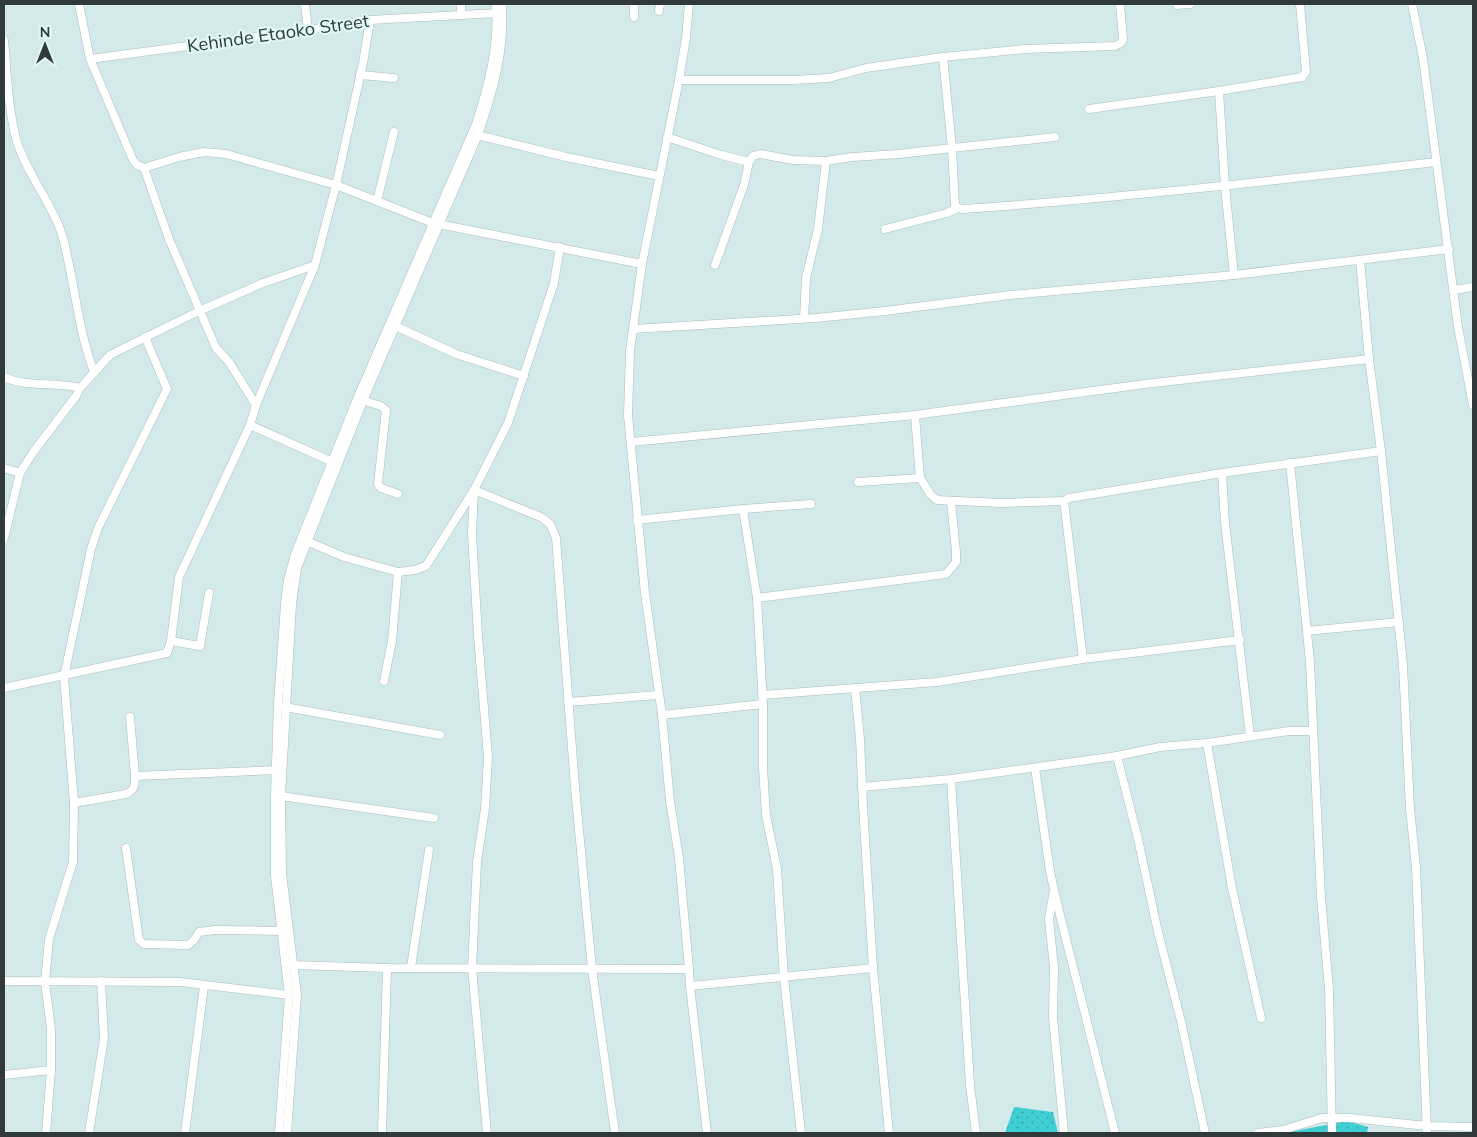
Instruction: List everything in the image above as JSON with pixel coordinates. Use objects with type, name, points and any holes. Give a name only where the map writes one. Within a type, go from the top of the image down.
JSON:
[{"type":"street","points":[[79,4],[90,58],[133,160],[137,165],[144,168],[178,157],[204,152],[226,154],[336,185],[436,223],[642,264]]},
{"type":"street","points":[[305,4],[308,30]]},
{"type":"street","points":[[460,14],[461,4]]},
{"type":"street","points":[[475,135],[492,68],[495,46],[496,4]]},
{"type":"street","points":[[280,1133],[288,994],[275,876],[276,770],[278,703],[285,604],[291,566],[304,540],[334,462],[392,325],[491,98],[501,50],[502,4]]},
{"type":"street","points":[[634,4],[634,17]]},
{"type":"street","points":[[689,4],[679,80],[642,264],[630,351],[628,415],[645,593],[662,715],[670,801],[679,858],[690,986],[707,1133]]},
{"type":"street","points":[[679,80],[794,80],[830,78],[866,68],[944,57],[1025,49],[1115,46],[1121,43],[1123,39],[1120,4]]},
{"type":"street","points":[[1177,5],[1190,4]]},
{"type":"street","points":[[1089,108],[1220,91],[1302,77],[1306,72],[1300,4]]},
{"type":"street","points":[[1412,4],[1423,58],[1458,326],[1473,405]]},
{"type":"street","name":"Kehinde Etaoko Street","points":[[90,58],[308,30],[370,20],[497,13]]},
{"type":"street","points":[[4,688],[64,677],[167,653],[171,641],[179,577],[250,425],[256,405],[314,266],[336,185],[370,20]]},
{"type":"street","points":[[4,40],[12,120],[18,143],[48,202],[64,241],[80,329],[94,372]]},
{"type":"street","points":[[944,57],[952,148],[954,201],[958,208]]},
{"type":"street","points":[[360,75],[394,78]]},
{"type":"street","points":[[1220,91],[1234,275]]},
{"type":"street","points":[[377,201],[394,132]]},
{"type":"street","points":[[475,135],[566,157],[659,176]]},
{"type":"street","points":[[667,137],[749,162]]},
{"type":"street","points":[[715,265],[744,185],[749,162],[753,156],[760,154],[793,160],[826,161],[1055,137]]},
{"type":"street","points":[[804,318],[806,278],[818,229],[826,161]]},
{"type":"street","points":[[886,229],[947,213],[958,208],[1048,203],[1226,186],[1436,162]]},
{"type":"street","points":[[144,168],[169,240],[216,348],[229,362],[256,405]]},
{"type":"street","points":[[304,540],[344,557],[398,572],[415,570],[426,566],[474,490],[508,423],[554,283],[560,247]]},
{"type":"street","points":[[633,329],[885,311],[1010,295],[1234,275],[1449,249]]},
{"type":"street","points":[[1360,260],[1369,359],[1382,451],[1399,622],[1410,808],[1416,868],[1427,1129]]},
{"type":"street","points":[[4,537],[20,473],[80,388],[110,355],[199,311],[263,283],[314,266]]},
{"type":"street","points":[[1454,290],[1473,287]]},
{"type":"street","points":[[392,325],[456,354],[524,376]]},
{"type":"street","points":[[46,1133],[51,1070],[51,1028],[45,982],[50,939],[72,862],[74,804],[64,677],[94,538],[167,389],[145,337]]},
{"type":"street","points":[[631,442],[915,415],[1145,384],[1369,359]]},
{"type":"street","points":[[4,378],[17,383],[53,384],[80,388]]},
{"type":"street","points":[[360,400],[381,406],[386,410],[378,484],[381,488],[398,494]]},
{"type":"street","points":[[915,415],[920,478],[931,495],[937,500],[951,502],[1064,501],[1069,498],[1222,473],[1382,451]]},
{"type":"street","points":[[250,425],[334,462]]},
{"type":"street","points":[[1290,463],[1310,662],[1321,897],[1329,989],[1330,1118],[1332,1133]]},
{"type":"street","points":[[4,468],[20,473]]},
{"type":"street","points":[[1222,473],[1225,523],[1250,736]]},
{"type":"street","points":[[858,482],[920,478]]},
{"type":"street","points":[[474,490],[541,517],[550,524],[556,538],[568,702],[592,969],[615,1133]]},
{"type":"street","points":[[474,490],[472,534],[488,757],[485,809],[477,862],[472,968],[486,1133]]},
{"type":"street","points":[[1064,501],[1083,659]]},
{"type":"street","points":[[756,598],[946,574],[956,562],[951,502]]},
{"type":"street","points":[[637,520],[811,504]]},
{"type":"street","points":[[743,509],[756,598],[763,704],[763,768],[766,815],[777,869],[784,978],[802,1133]]},
{"type":"street","points":[[287,1133],[297,995],[282,873],[281,796],[293,597],[297,568],[304,540]]},
{"type":"street","points":[[384,682],[392,641],[398,572]]},
{"type":"street","points":[[171,641],[200,646],[209,593]]},
{"type":"street","points":[[1307,631],[1399,622]]},
{"type":"street","points":[[762,695],[937,682],[1083,659],[1240,640]]},
{"type":"street","points":[[856,688],[873,968],[888,1133]]},
{"type":"street","points":[[568,702],[658,695]]},
{"type":"street","points":[[662,715],[763,704]]},
{"type":"street","points":[[285,707],[440,735]]},
{"type":"street","points":[[74,804],[126,794],[134,788],[135,776],[130,717]]},
{"type":"street","points":[[862,787],[950,779],[1117,756],[1160,747],[1207,743],[1250,736],[1312,731]]},
{"type":"street","points":[[1207,743],[1232,888],[1261,1018]]},
{"type":"street","points":[[1117,756],[1206,1133]]},
{"type":"street","points":[[1035,768],[1054,890],[1115,1133]]},
{"type":"street","points":[[135,776],[276,770]]},
{"type":"street","points":[[950,779],[970,1084],[976,1133]]},
{"type":"street","points":[[281,796],[434,818]]},
{"type":"street","points":[[126,848],[139,940],[144,944],[188,945],[199,932],[214,930],[282,931]]},
{"type":"street","points":[[411,966],[429,850]]},
{"type":"street","points":[[1054,890],[1049,919],[1054,968],[1053,1017],[1064,1133]]},
{"type":"street","points":[[293,965],[387,968],[411,966],[689,969]]},
{"type":"street","points":[[382,1133],[387,968]]},
{"type":"street","points":[[690,986],[873,968]]},
{"type":"street","points":[[4,981],[180,982],[288,994]]},
{"type":"street","points":[[89,1133],[104,1038],[101,981]]},
{"type":"street","points":[[185,1133],[204,986]]},
{"type":"street","points":[[4,1074],[51,1070]]},
{"type":"street","points":[[1258,1133],[1283,1130],[1316,1120],[1330,1118],[1358,1119],[1427,1129],[1473,1127]]},
{"type":"shaded area","points":[[1014,1107],[1053,1112],[1058,1133],[1005,1133]]},
{"type":"shaded area","points":[[1347,1121],[1368,1127],[1367,1133],[1284,1133]]}]
